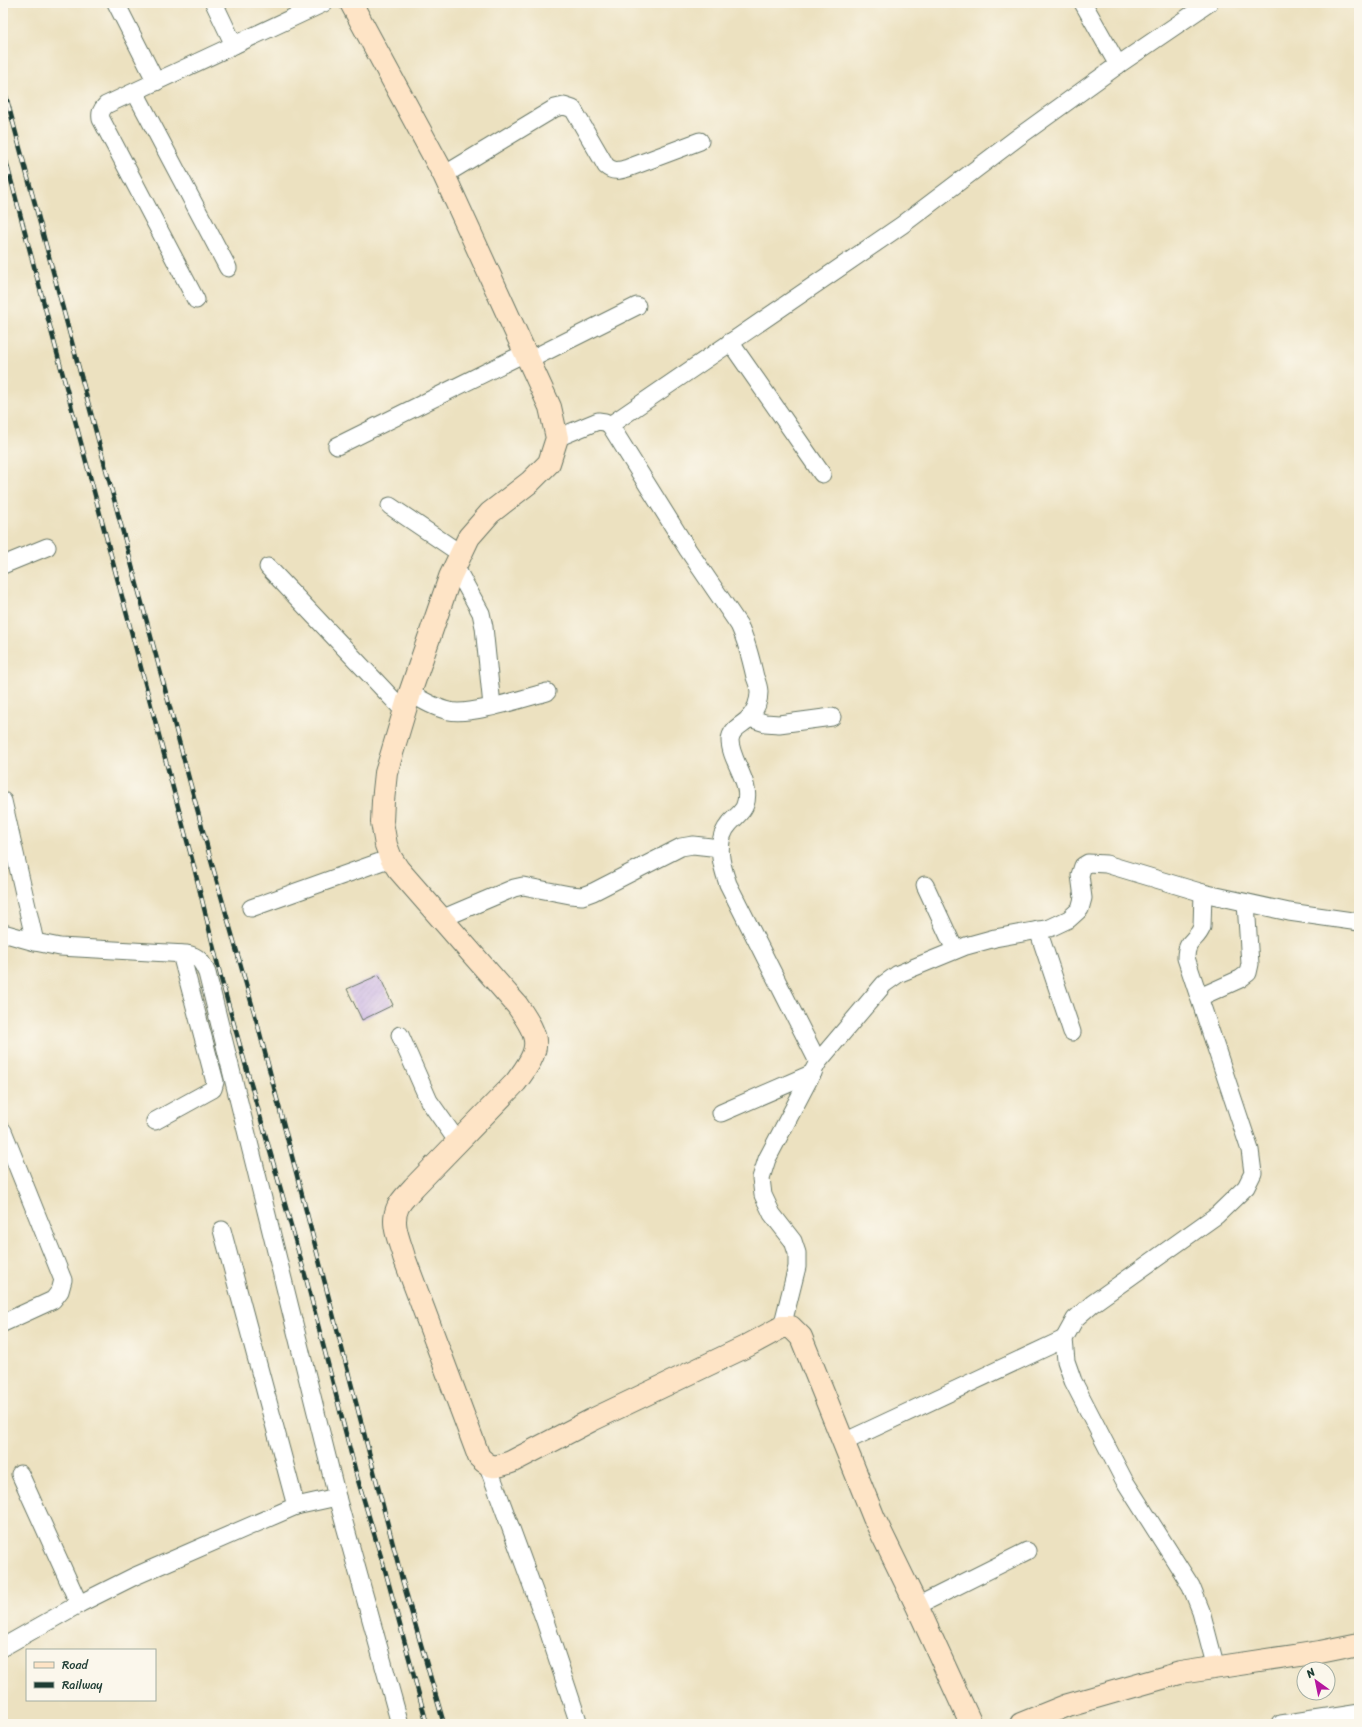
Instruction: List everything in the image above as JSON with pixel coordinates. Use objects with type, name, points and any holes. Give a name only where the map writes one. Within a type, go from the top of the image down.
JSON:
[{"type":"street","points":[[116,3],[156,82]]},
{"type":"street","points":[[214,3],[234,45]]},
{"type":"street","points":[[196,300],[100,114],[106,105],[324,3]]},
{"type":"street","points":[[351,3],[444,175],[550,407],[557,438],[549,462],[530,482],[490,513],[469,537],[458,560],[407,702],[386,773],[382,801],[382,822],[386,845],[391,858],[398,869],[440,919],[517,1005],[527,1019],[534,1034],[536,1044],[535,1052],[528,1066],[516,1082],[414,1187],[398,1206],[394,1215],[395,1226],[404,1258],[479,1456],[488,1466],[545,1621],[579,1724]]},
{"type":"street","points":[[1083,3],[1118,65]]},
{"type":"street","points":[[610,425],[902,225],[1017,138],[1118,65],[1209,3]]},
{"type":"street","points":[[135,92],[228,268]]},
{"type":"street","points":[[444,175],[555,108],[564,106],[573,109],[606,166],[611,171],[619,171],[628,168],[700,141]]},
{"type":"street","points":[[337,446],[637,306]]},
{"type":"street","points":[[730,342],[822,474]]},
{"type":"street","points":[[557,438],[598,421],[605,422],[610,425],[688,550],[739,625],[744,637],[759,692],[756,708],[749,718],[732,731],[730,740],[747,796],[745,805],[740,814],[725,829],[720,848],[721,865],[728,884],[816,1068]]},
{"type":"street","points":[[390,506],[458,560],[481,614],[484,627],[492,706]]},
{"type":"street","points":[[3,564],[47,547]]},
{"type":"street","points":[[268,567],[407,702],[436,707],[451,712],[472,711],[547,692]]},
{"type":"street","points":[[749,718],[766,723],[779,724],[832,716]]},
{"type":"street","points":[[3,800],[35,942]]},
{"type":"street","points":[[440,919],[514,888],[523,886],[582,896],[593,892],[681,847],[693,845],[720,848]]},
{"type":"street","points":[[251,908],[391,858]]},
{"type":"street","points":[[782,1326],[797,1267],[797,1254],[793,1241],[772,1214],[763,1195],[761,1178],[767,1159],[816,1068],[884,984],[898,974],[955,950],[995,938],[1050,928],[1069,919],[1080,909],[1083,898],[1080,875],[1083,866],[1088,862],[1106,864],[1203,893],[1246,903],[1289,912],[1359,922]]},
{"type":"street","points":[[925,885],[955,950]]},
{"type":"street","points":[[844,1442],[1064,1338],[1075,1319],[1092,1304],[1217,1214],[1246,1187],[1253,1173],[1250,1150],[1186,958],[1186,950],[1189,943],[1200,932],[1202,926],[1203,893]]},
{"type":"street","points":[[1200,997],[1240,979],[1248,973],[1250,964],[1246,903]]},
{"type":"street","points":[[1038,930],[1072,1032]]},
{"type":"street","points":[[3,933],[60,947],[187,955],[201,961],[207,973],[337,1497],[400,1724]]},
{"type":"street","points":[[155,1121],[213,1089],[215,1082],[187,955]]},
{"type":"street","points":[[400,1034],[429,1101],[458,1142]]},
{"type":"street","points":[[721,1113],[816,1068]]},
{"type":"street","points":[[3,1131],[63,1280],[60,1291],[52,1300],[3,1323]]},
{"type":"street","points":[[222,1230],[296,1506]]},
{"type":"street","points":[[488,1466],[498,1467],[511,1462],[592,1420],[747,1346],[782,1326],[791,1327],[801,1337],[874,1518],[917,1606],[971,1724]]},
{"type":"street","points":[[1064,1338],[1066,1361],[1073,1381],[1124,1480],[1191,1586],[1201,1611],[1216,1668]]},
{"type":"street","points":[[20,1474],[79,1604]]},
{"type":"street","points":[[3,1647],[79,1604],[133,1578],[296,1506],[337,1497]]},
{"type":"street","points":[[917,1606],[1027,1551]]},
{"type":"street","points":[[1021,1724],[1068,1705],[1180,1673],[1359,1644]]},
{"type":"street","points":[[1281,1724],[1359,1712]]},
{"type":"building","points":[[379,975],[393,1005],[362,1020],[347,989]]},
{"type":"railway","points":[[3,85],[210,857],[258,1026],[402,1579],[444,1724]]},
{"type":"railway","points":[[3,150],[193,863],[222,982],[307,1282],[357,1477],[385,1570],[427,1724]]}]
